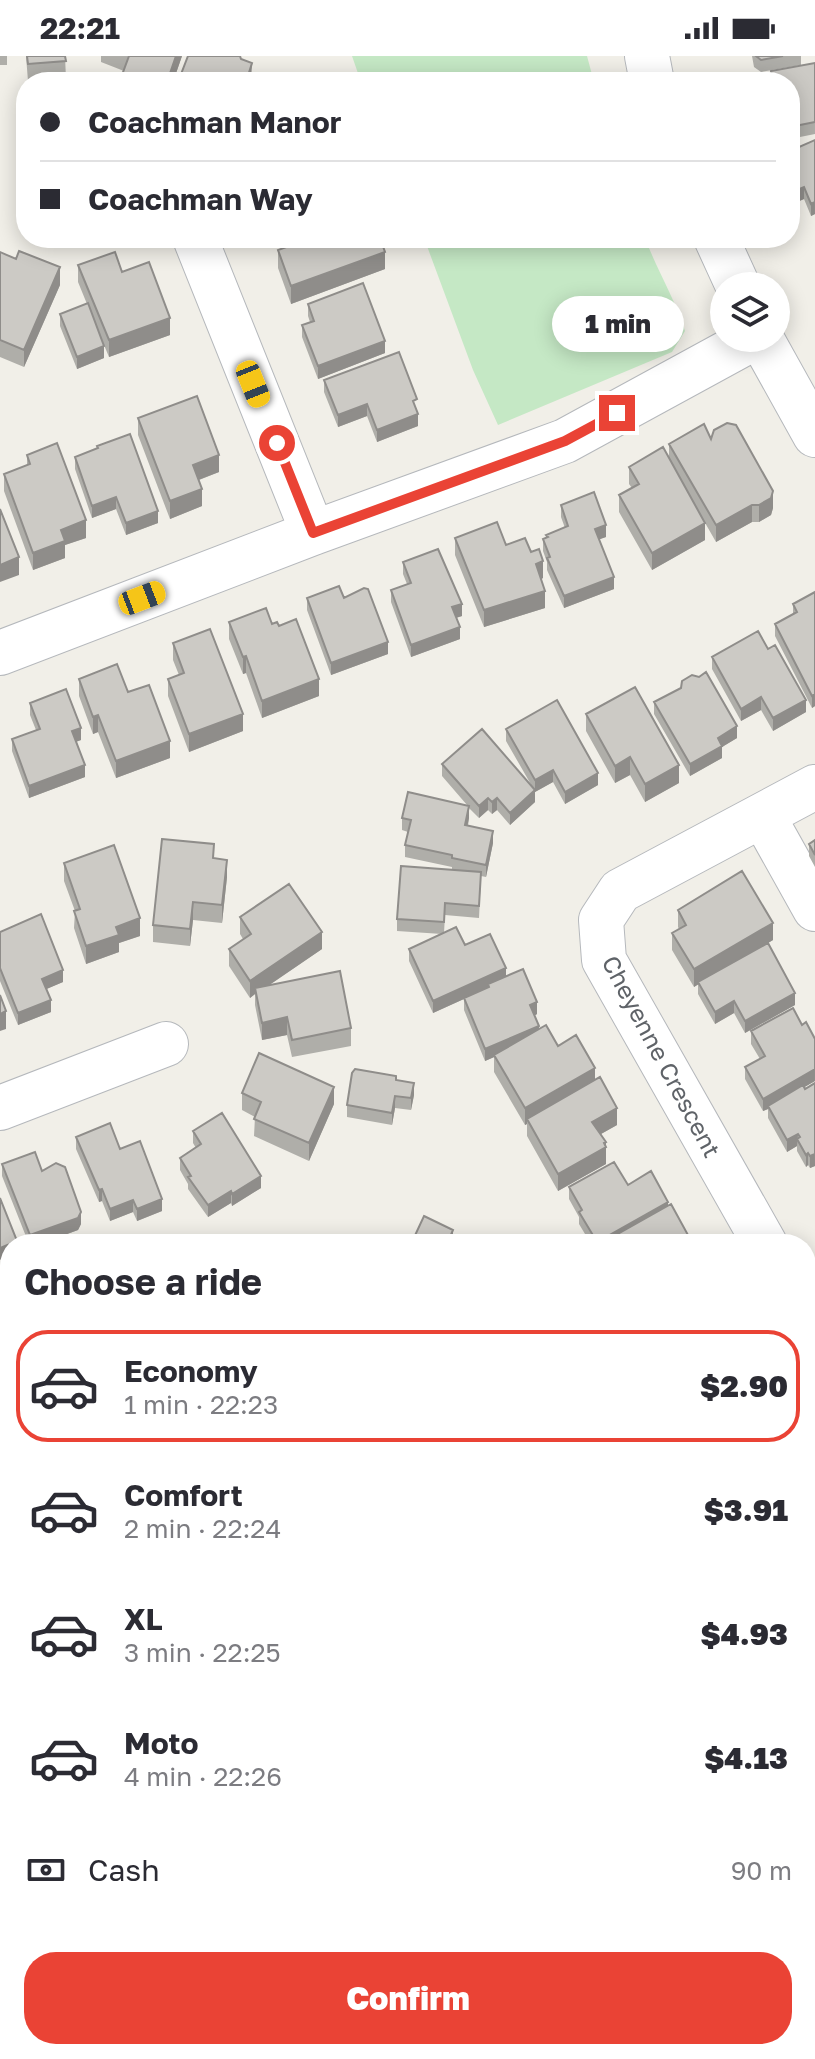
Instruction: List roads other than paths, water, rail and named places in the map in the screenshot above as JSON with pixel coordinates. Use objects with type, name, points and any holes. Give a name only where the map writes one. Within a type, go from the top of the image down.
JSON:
[{"type":"street","points":[[199,248],[313,533]]},
{"type":"street","points":[[721,248],[732,272]]},
{"type":"street","points":[[0,653],[565,441],[728,352]]},
{"type":"street","points":[[769,352],[815,435]]},
{"type":"street","name":"Cheyenne Crescent","points":[[759,1234],[604,960],[601,920],[620,891],[815,787]]},
{"type":"street","points":[[763,816],[815,909]]},
{"type":"street","points":[[0,1108],[166,1044]]}]
